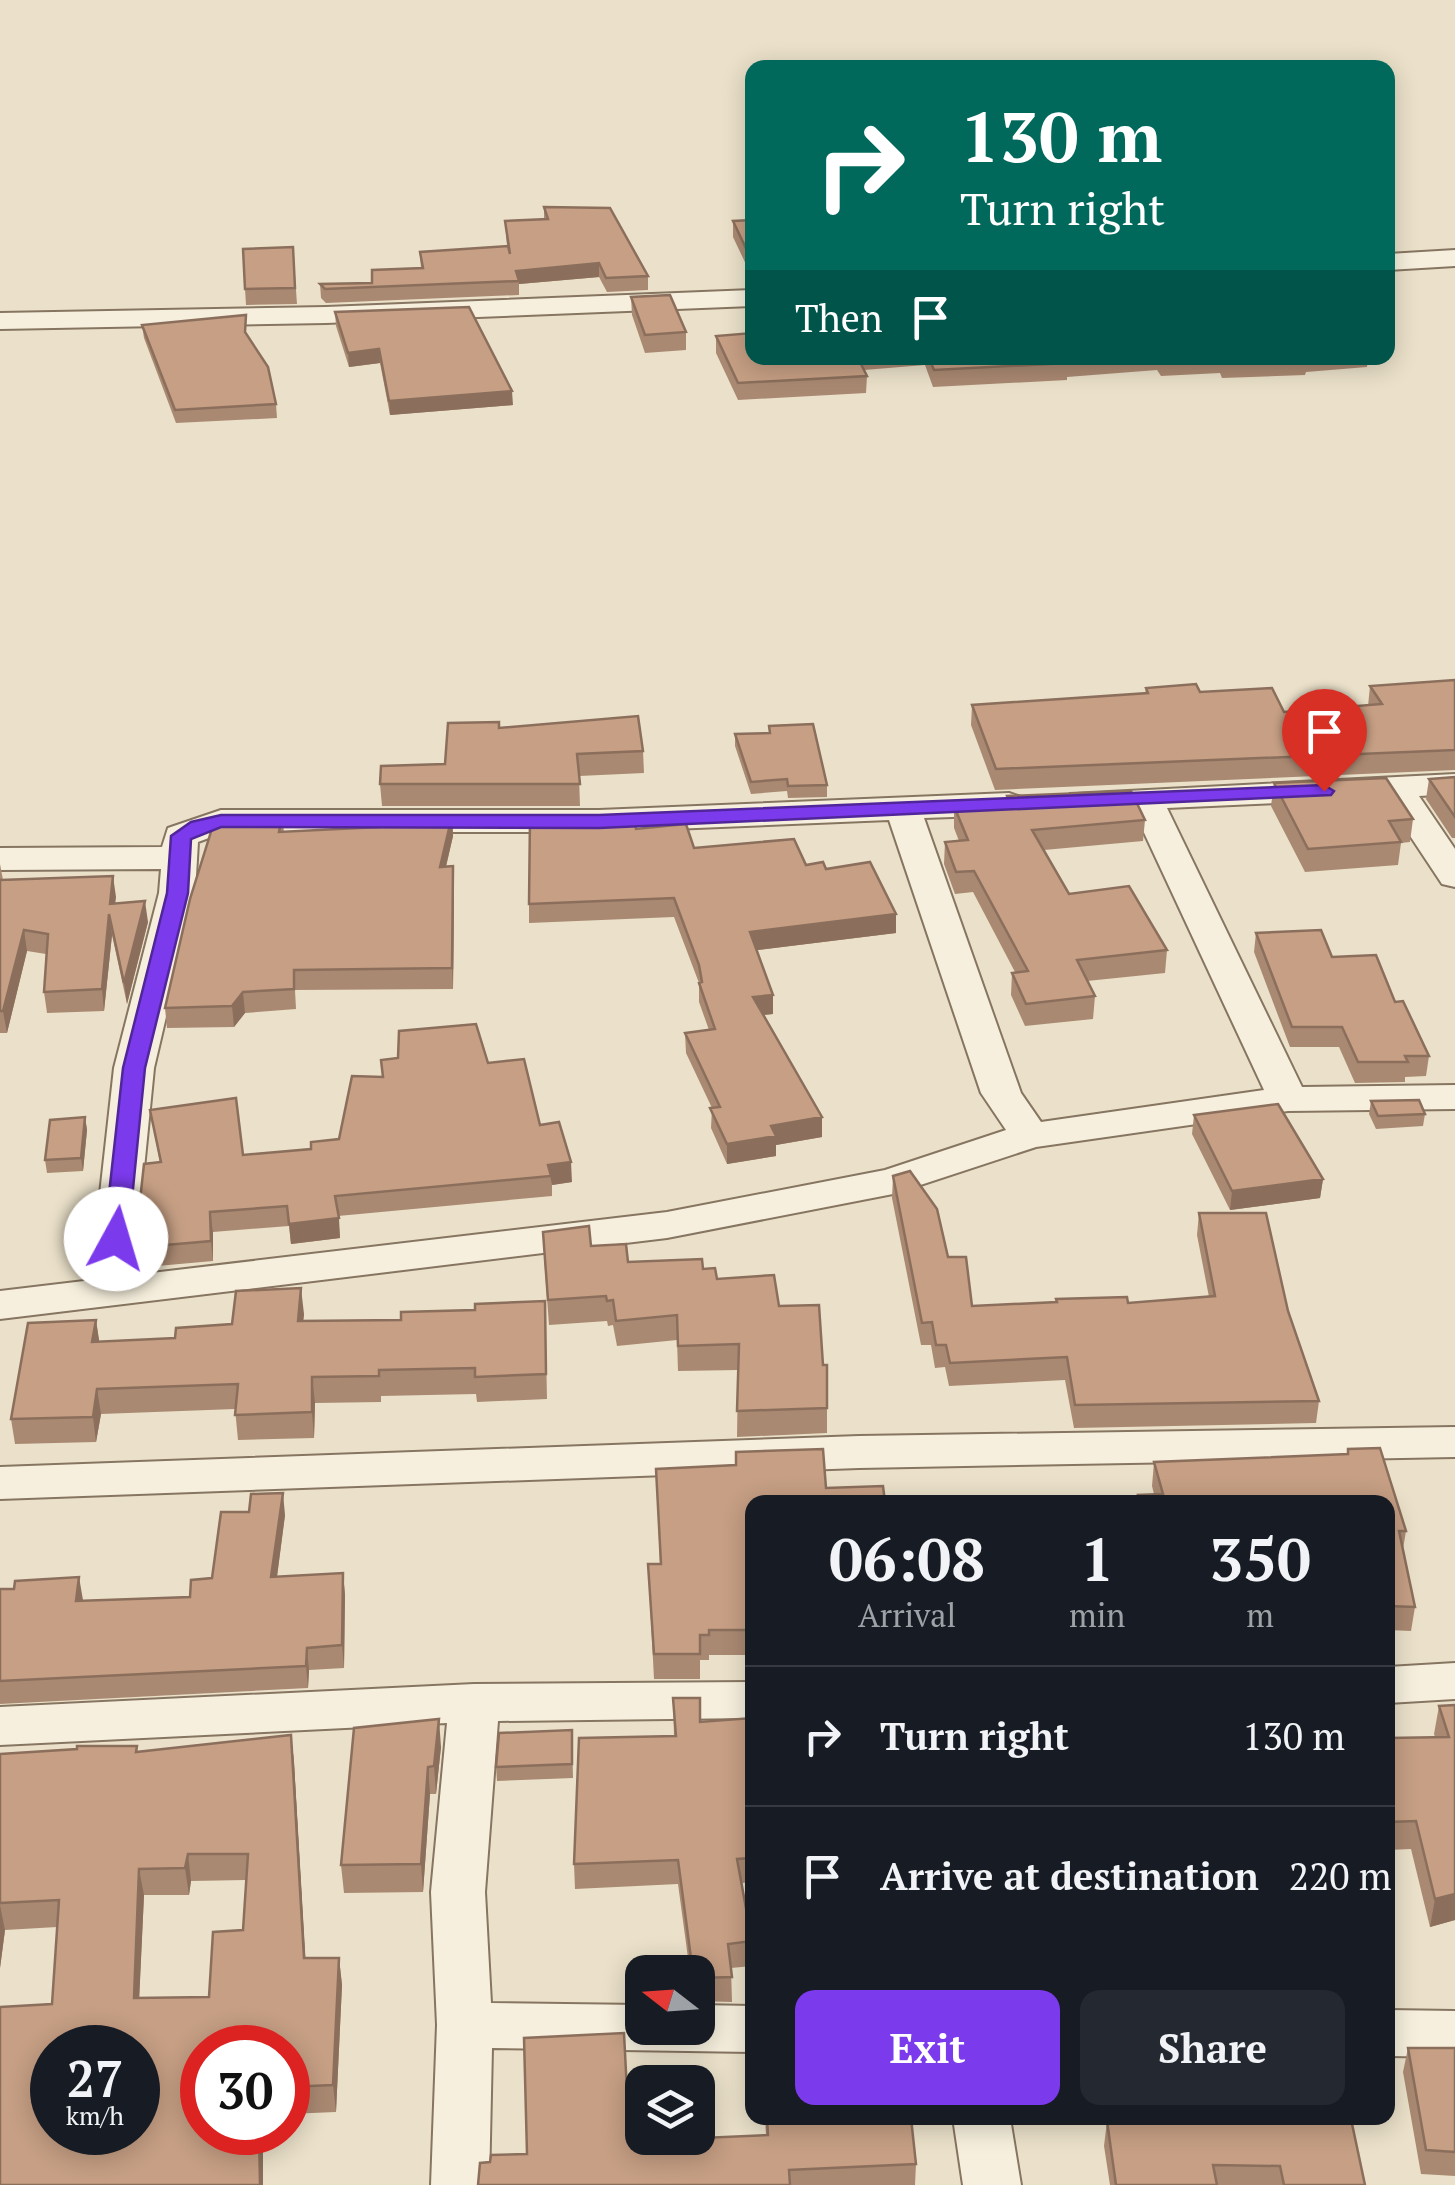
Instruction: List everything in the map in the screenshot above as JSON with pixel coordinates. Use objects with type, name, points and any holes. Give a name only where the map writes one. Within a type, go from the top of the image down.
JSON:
[{"type":"street","points":[[1395,262],[1455,258]]},
{"type":"street","points":[[0,321],[346,314],[745,298]]},
{"type":"street","points":[[124,1289],[116,1239],[134,1068],[177,893],[181,836],[221,821],[599,822],[1455,784]]},
{"type":"street","points":[[1396,788],[1455,876]]},
{"type":"street","points":[[1145,798],[1288,1099]]},
{"type":"street","points":[[904,809],[1000,1093],[1030,1136]]},
{"type":"street","points":[[0,859],[178,858]]},
{"type":"street","points":[[0,1306],[667,1226],[892,1181],[1030,1136],[1288,1099],[1455,1097]]},
{"type":"street","points":[[0,1482],[859,1452],[1455,1442]]},
{"type":"street","points":[[1395,1685],[1455,1681]]},
{"type":"street","points":[[0,1726],[474,1703],[745,1700]]},
{"type":"street","points":[[460,2185],[465,2025],[458,1892],[474,1703]]},
{"type":"street","points":[[465,2025],[745,2030]]},
{"type":"street","points":[[1395,2033],[1455,2034]]},
{"type":"street","points":[[983,2125],[992,2185]]},
{"type":"building","points":[[544,207],[610,208],[648,276],[606,278],[599,263],[516,271],[519,281],[325,289],[320,284],[372,283],[372,270],[423,268],[420,252],[508,246],[510,254],[505,221],[548,219]]},
{"type":"building","points":[[745,220],[745,246],[733,221]]},
{"type":"building","points":[[293,247],[295,288],[245,289],[243,249]]},
{"type":"building","points":[[670,295],[686,332],[645,335],[631,297]]},
{"type":"building","points":[[469,307],[512,391],[389,401],[379,349],[348,353],[335,312]]},
{"type":"building","points":[[246,315],[245,332],[268,367],[276,404],[175,410],[142,325]]},
{"type":"building","points":[[745,334],[745,365],[862,365],[867,376],[738,383],[716,336]]},
{"type":"building","points":[[932,365],[1030,365],[934,370]]},
{"type":"building","points":[[1455,680],[1455,750],[996,769],[972,705],[1148,693],[1146,688],[1196,684],[1200,692],[1272,688],[1284,712],[1382,704],[1370,686]]},
{"type":"building","points":[[638,716],[643,751],[577,754],[580,784],[380,784],[381,766],[445,764],[448,723],[499,722],[499,728]]},
{"type":"building","points":[[813,724],[827,785],[788,786],[787,779],[751,782],[735,734],[770,733],[769,726]]},
{"type":"building","points":[[1455,777],[1455,817],[1429,779]]},
{"type":"building","points":[[1386,778],[1413,819],[1389,821],[1401,842],[1308,849],[1274,783]]},
{"type":"building","points":[[1131,791],[1145,820],[1032,830],[1069,894],[1129,886],[1167,950],[1077,960],[1095,996],[1026,1004],[1012,973],[1028,971],[974,871],[956,872],[945,842],[968,840],[954,806],[1009,802],[1007,796]]},
{"type":"building","points":[[379,816],[452,816],[440,867],[453,866],[452,968],[294,970],[294,989],[243,992],[232,1006],[165,1008],[190,899],[215,819],[282,817],[279,832],[379,827]]},
{"type":"building","points":[[530,817],[583,817],[583,822],[635,820],[636,829],[686,824],[694,848],[794,839],[806,865],[823,862],[826,869],[870,862],[896,914],[750,932],[773,995],[753,997],[822,1117],[771,1126],[776,1136],[727,1144],[710,1108],[720,1107],[685,1033],[715,1029],[699,983],[699,965],[674,898],[529,904]]},
{"type":"building","points":[[113,876],[110,904],[145,901],[124,983],[109,914],[102,989],[44,992],[48,934],[24,930],[0,1011],[0,880]]},
{"type":"building","points":[[1321,930],[1332,957],[1376,955],[1395,1002],[1403,1001],[1429,1056],[1405,1056],[1408,1062],[1358,1062],[1342,1027],[1292,1027],[1256,933]]},
{"type":"building","points":[[476,1024],[488,1063],[524,1059],[540,1125],[559,1122],[571,1162],[548,1165],[551,1176],[335,1196],[339,1218],[289,1224],[287,1206],[210,1212],[211,1241],[143,1247],[138,1219],[144,1164],[161,1162],[150,1110],[236,1098],[243,1155],[311,1149],[311,1142],[339,1139],[352,1076],[383,1077],[381,1060],[398,1058],[399,1031]]},
{"type":"building","points":[[1419,1100],[1425,1114],[1378,1116],[1371,1101]]},
{"type":"building","points":[[1278,1104],[1323,1179],[1232,1191],[1194,1115]]},
{"type":"building","points":[[85,1117],[81,1158],[45,1160],[50,1120]]},
{"type":"building","points":[[910,1171],[937,1209],[948,1257],[966,1257],[972,1306],[1057,1302],[1056,1299],[1127,1297],[1128,1303],[1215,1296],[1199,1213],[1266,1213],[1288,1311],[1319,1401],[1075,1405],[1067,1357],[950,1363],[946,1345],[936,1345],[932,1322],[922,1323],[893,1176]]},
{"type":"building","points":[[589,1226],[591,1246],[626,1244],[628,1262],[702,1259],[703,1269],[715,1268],[717,1279],[774,1275],[779,1306],[819,1305],[823,1365],[827,1365],[827,1408],[737,1411],[739,1344],[678,1346],[677,1315],[616,1321],[613,1300],[607,1301],[606,1296],[548,1300],[543,1232]]},
{"type":"building","points":[[301,1288],[298,1321],[401,1320],[401,1312],[475,1310],[475,1304],[545,1301],[546,1374],[475,1377],[475,1368],[379,1370],[379,1376],[312,1377],[312,1412],[235,1415],[238,1384],[97,1389],[93,1417],[11,1419],[28,1323],[96,1320],[92,1342],[175,1338],[176,1328],[232,1324],[236,1291]]},
{"type":"building","points":[[1380,1448],[1395,1495],[1138,1495],[1163,1494],[1154,1462],[1348,1454],[1348,1449]]},
{"type":"building","points":[[823,1449],[826,1488],[883,1486],[884,1495],[745,1495],[745,1630],[709,1630],[709,1635],[700,1635],[700,1654],[654,1654],[648,1564],[661,1564],[656,1469],[736,1465],[736,1452]]},
{"type":"building","points":[[283,1493],[271,1577],[343,1573],[342,1645],[307,1648],[306,1666],[0,1681],[0,1589],[14,1589],[15,1581],[79,1577],[76,1601],[190,1597],[191,1580],[212,1578],[221,1512],[249,1512],[251,1494]]},
{"type":"building","points":[[1395,1496],[1406,1531],[1399,1531],[1415,1607],[1395,1606]]},
{"type":"building","points":[[673,1698],[700,1698],[700,1722],[745,1719],[745,1858],[737,1859],[745,1903],[745,1942],[728,1944],[732,1977],[715,1978],[715,1955],[691,1955],[678,1860],[574,1864],[579,1738],[676,1736]]},
{"type":"building","points":[[1455,1705],[1455,1894],[1435,1899],[1416,1821],[1395,1822],[1395,1738],[1449,1737],[1439,1706]]},
{"type":"building","points":[[439,1719],[434,1766],[428,1767],[421,1864],[341,1865],[354,1728]]},
{"type":"building","points":[[572,1730],[572,1764],[496,1767],[499,1733]]},
{"type":"building","points":[[291,1735],[304,1958],[339,1958],[333,2085],[310,2086],[310,2025],[180,2025],[180,2155],[259,2155],[260,2185],[0,2185],[0,2007],[52,2004],[59,1900],[0,1903],[0,1754],[77,1746],[137,1746],[136,1752]],"holes":[[[188,1854],[248,1854],[243,1930],[213,1932],[209,1997],[134,1998],[139,1869],[185,1868]]]},
{"type":"building","points":[[624,2033],[625,2155],[715,2155],[715,2137],[768,2135],[767,2125],[912,2125],[916,2164],[789,2170],[790,2185],[478,2185],[480,2163],[490,2162],[491,2155],[527,2154],[524,2038]]},
{"type":"building","points":[[1408,2048],[1455,2048],[1455,2152],[1426,2150]]},
{"type":"building","points":[[1108,2125],[1352,2125],[1365,2185],[1284,2185],[1280,2166],[1213,2165],[1217,2185],[1116,2185]]},
{"type":"route","points":[[116,1239],[134,1068],[177,893],[181,836],[198,827],[221,821],[599,822],[1324,791]]}]
